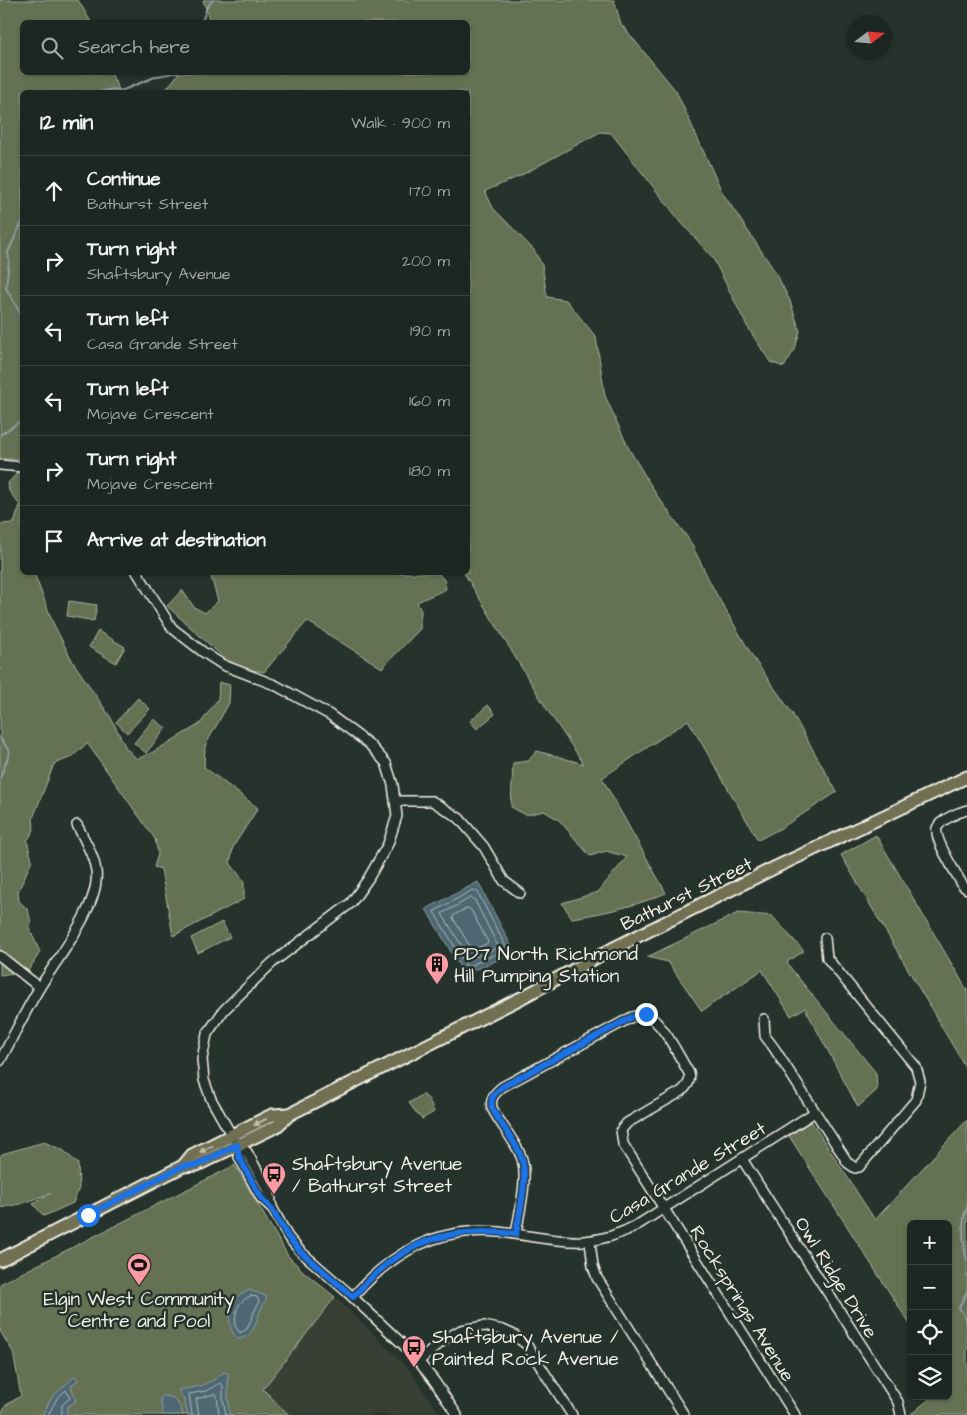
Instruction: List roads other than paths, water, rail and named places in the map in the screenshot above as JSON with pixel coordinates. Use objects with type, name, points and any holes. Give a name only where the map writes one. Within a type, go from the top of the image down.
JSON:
[{"type":"main road","name":"Bathurst Street","points":[[0,1260],[183,1166],[197,1165],[234,1140],[277,1126],[290,1114],[776,867],[967,777]]},
{"type":"street","points":[[0,465],[20,467]]},
{"type":"street","points":[[139,575],[172,628],[203,652],[223,665],[275,685],[330,715],[369,744],[386,763],[394,785],[397,816],[388,844],[368,879],[351,903],[272,963],[224,1010],[207,1034],[202,1059],[204,1080],[211,1099],[234,1140],[247,1152],[266,1186],[270,1194],[272,1209],[284,1230],[300,1251],[353,1297],[419,1360],[456,1415]]},
{"type":"street","points":[[395,801],[432,801],[459,818],[484,847],[504,881],[520,893]]},
{"type":"street","points":[[967,810],[941,822],[937,828],[937,838],[963,886],[967,889]]},
{"type":"street","points":[[0,1061],[40,988],[82,921],[94,891],[96,872],[92,855],[77,825]]},
{"type":"street","points":[[764,1019],[765,1036],[848,1164],[855,1168],[862,1164],[916,1100],[920,1081],[916,1067],[827,958],[825,938]]},
{"type":"street","points":[[0,956],[40,988]]},
{"type":"street","name":"Rocksprings Avenue","points":[[516,1234],[524,1165],[521,1156],[492,1108],[492,1096],[502,1087],[632,1017],[646,1014],[656,1020],[689,1073],[690,1078],[682,1091],[627,1123],[621,1130],[623,1144],[795,1415]]},
{"type":"street","name":"Casa Grande Street","points":[[353,1297],[390,1261],[405,1251],[424,1242],[460,1232],[477,1231],[516,1234],[590,1242],[625,1232],[815,1112]]},
{"type":"street","name":"Owl Ridge Drive","points":[[742,1158],[898,1402],[901,1415]]},
{"type":"street","points":[[590,1242],[591,1260],[598,1278],[684,1415]]},
{"type":"street","points":[[419,1360],[445,1339],[461,1330],[484,1326],[503,1330],[526,1344],[572,1415]]},
{"type":"water","points":[[478,882],[515,953],[464,974],[426,909]]},
{"type":"water","points":[[249,1290],[266,1296],[266,1300],[250,1334],[238,1339],[230,1324],[230,1312],[238,1296]]},
{"type":"water","points":[[224,1372],[228,1373],[230,1415],[188,1415],[184,1400],[178,1390],[203,1385]]},
{"type":"water","points":[[75,1376],[78,1380],[71,1386],[76,1401],[67,1407],[67,1415],[42,1415],[53,1396]]},
{"type":"water","points":[[163,1396],[174,1399],[183,1415],[163,1415],[160,1399]]},
{"type":"waterway","points":[[203,20],[207,7],[213,0]]},
{"type":"waterway","points":[[123,90],[162,75]]},
{"type":"waterway","points":[[108,90],[117,90]]},
{"type":"waterway","points":[[20,226],[8,252],[6,288],[20,312]]},
{"type":"waterway","points":[[0,435],[20,421]]},
{"type":"waterway","points":[[0,738],[10,752],[0,778]]},
{"type":"waterway","points":[[967,1208],[963,1233],[967,1260]]},
{"type":"waterway","points":[[967,1291],[959,1308],[966,1319],[967,1331]]},
{"type":"place","name":"PD7 North Richmond Hill Pumping Station","points":[[437,985]]},
{"type":"place","name":"Shaftsbury Avenue / Bathurst Street","points":[[274,1195]]},
{"type":"place","name":"Elgin West Community Centre and Pool","points":[[139,1286]]},
{"type":"place","name":"Shaftsbury Avenue / Painted Rock Avenue","points":[[414,1368]]}]
